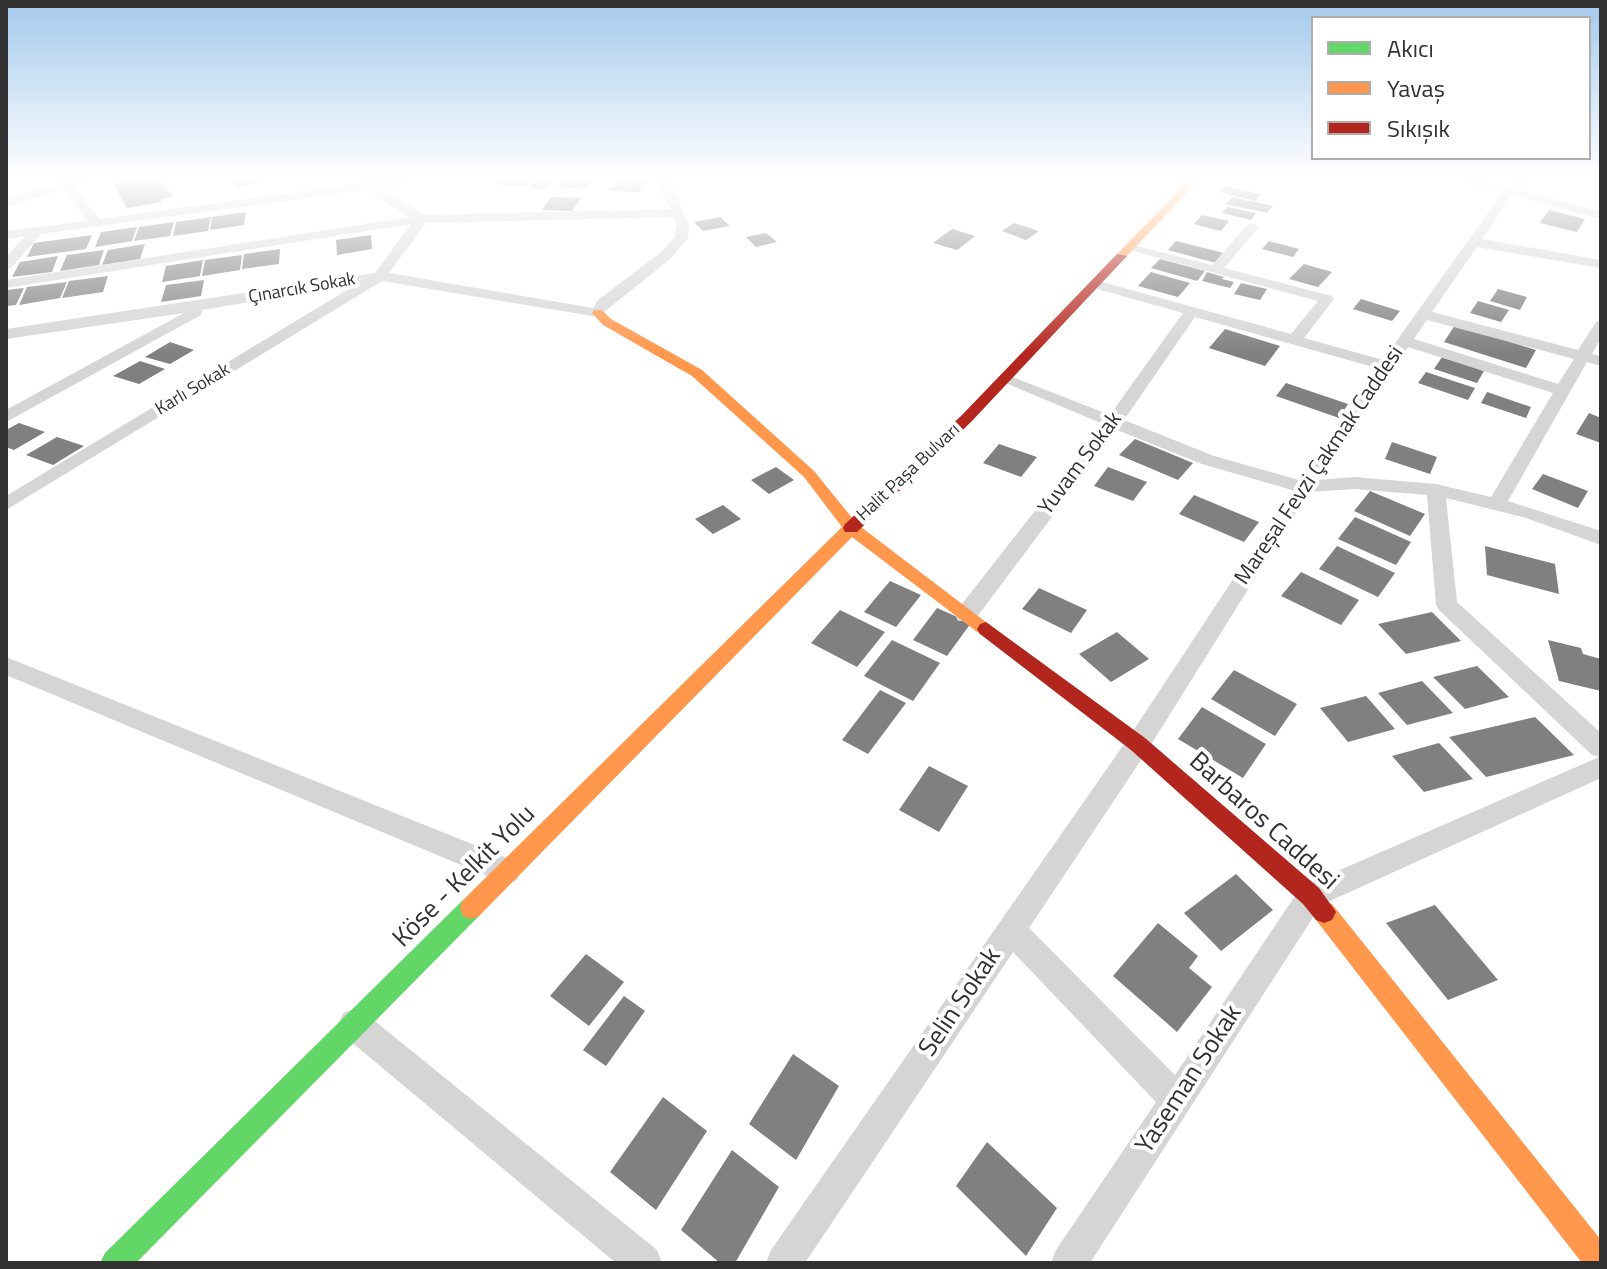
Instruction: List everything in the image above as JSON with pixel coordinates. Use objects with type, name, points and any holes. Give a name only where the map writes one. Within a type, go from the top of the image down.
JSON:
[{"type":"main road","points":[[1097,254],[1114,237]]},
{"type":"main road","name":"Halit Paşa Bulvarı","points":[[851,528],[1004,379],[1139,237]]},
{"type":"main road","name":"Barbaros Caddesi","points":[[598,313],[607,322],[697,373],[809,474],[851,528],[1138,744],[1311,896],[1601,1263]]},
{"type":"main road","name":"Halit Paşa Bulvarı","points":[[851,528],[947,410]]},
{"type":"main road","name":"Köse - Kelkit Yolu","points":[[115,1263],[851,528]]},
{"type":"street","points":[[6,265],[32,237]]},
{"type":"street","points":[[6,284],[305,237]]},
{"type":"street","points":[[380,276],[409,237]]},
{"type":"street","points":[[598,313],[603,303],[665,256],[681,237]]},
{"type":"street","points":[[1215,270],[1244,237]]},
{"type":"street","name":"Mareşal Fevzi Çakmak Caddesi","points":[[1138,744],[1303,487],[1477,237]]},
{"type":"street","points":[[1474,242],[1601,264]]},
{"type":"street","points":[[1129,248],[1327,299],[1295,340]]},
{"type":"street","name":"Çınarcık Sokak","points":[[6,334],[380,276],[598,313]]},
{"type":"street","name":"Karlı Sokak","points":[[6,504],[380,276]]},
{"type":"street","points":[[1095,284],[1387,366]]},
{"type":"street","points":[[6,417],[207,305]]},
{"type":"street","name":"Yuvam Sokak","points":[[966,615],[1113,423],[1192,311]]},
{"type":"street","points":[[1423,314],[1601,361]]},
{"type":"street","points":[[1497,504],[1601,325]]},
{"type":"street","points":[[1404,341],[1562,391]]},
{"type":"street","points":[[1004,379],[1208,460],[1303,487],[1354,483],[1436,490],[1531,513],[1601,538]]},
{"type":"street","points":[[1436,490],[1447,605],[1601,748]]},
{"type":"street","points":[[6,666],[507,871]]},
{"type":"street","name":"Selin Sokak","points":[[784,1263],[1138,744]]},
{"type":"street","points":[[1311,896],[1601,767]]},
{"type":"street","name":"Yaseman Sokak","points":[[1069,1263],[1311,896]]},
{"type":"street","points":[[1011,930],[1177,1100]]},
{"type":"street","points":[[354,1024],[644,1263]]},
{"type":"building","points":[[91,237],[86,249],[27,257],[34,243]]},
{"type":"building","points":[[99,237],[133,237],[132,241],[95,247]]},
{"type":"building","points":[[135,237],[161,237],[134,241]]},
{"type":"building","points":[[371,237],[372,249],[337,255],[336,240]]},
{"type":"building","points":[[746,237],[771,237],[777,242],[756,247]]},
{"type":"building","points":[[941,237],[973,237],[957,250],[933,243]]},
{"type":"building","points":[[1176,241],[1224,253],[1216,263],[1168,250]]},
{"type":"building","points":[[1269,241],[1299,249],[1293,257],[1262,249]]},
{"type":"building","points":[[145,244],[140,259],[102,265],[108,250]]},
{"type":"building","points":[[280,249],[279,264],[242,269],[244,254]]},
{"type":"building","points":[[104,250],[99,265],[60,271],[67,255]]},
{"type":"building","points":[[242,255],[240,270],[202,276],[205,260]]},
{"type":"building","points":[[58,256],[52,272],[12,277],[20,262]]},
{"type":"building","points":[[1160,259],[1205,271],[1197,281],[1151,268]]},
{"type":"building","points":[[203,260],[200,276],[162,282],[166,266]]},
{"type":"building","points":[[1304,264],[1332,272],[1318,287],[1289,279]]},
{"type":"building","points":[[1151,272],[1190,283],[1178,297],[1138,286]]},
{"type":"building","points":[[1207,272],[1234,282],[1230,288],[1202,281]]},
{"type":"building","points":[[108,276],[103,292],[62,298],[69,281]]},
{"type":"building","points":[[204,280],[201,296],[161,302],[166,285]]},
{"type":"building","points":[[67,282],[60,298],[19,305],[27,287]]},
{"type":"building","points":[[1241,283],[1267,289],[1260,300],[1234,294]]},
{"type":"building","points":[[24,288],[16,305],[6,306],[6,290]]},
{"type":"building","points":[[1498,289],[1527,297],[1520,310],[1490,301]]},
{"type":"building","points":[[1361,299],[1400,311],[1392,321],[1353,309]]},
{"type":"building","points":[[1478,301],[1509,310],[1501,322],[1470,313]]},
{"type":"building","points":[[1455,325],[1536,350],[1526,368],[1444,342]]},
{"type":"building","points":[[1225,329],[1280,346],[1265,366],[1209,348]]},
{"type":"building","points":[[170,342],[194,350],[170,364],[145,357]]},
{"type":"building","points":[[1442,357],[1484,371],[1477,383],[1434,369]]},
{"type":"building","points":[[140,361],[165,369],[139,384],[113,376]]},
{"type":"building","points":[[1426,372],[1475,388],[1468,400],[1418,383]]},
{"type":"building","points":[[1286,383],[1348,404],[1339,418],[1276,396]]},
{"type":"building","points":[[1487,392],[1531,407],[1526,418],[1481,403]]},
{"type":"building","points":[[1589,413],[1601,418],[1601,443],[1576,434]]},
{"type":"building","points":[[19,423],[45,432],[14,450],[6,447],[6,430]]},
{"type":"building","points":[[57,437],[84,446],[53,465],[26,455]]},
{"type":"building","points":[[1135,439],[1193,463],[1178,480],[1119,455]]},
{"type":"building","points":[[1392,442],[1437,457],[1430,474],[1385,459]]},
{"type":"building","points":[[999,444],[1037,457],[1021,477],[983,463]]},
{"type":"building","points":[[776,467],[794,480],[769,494],[751,480]]},
{"type":"building","points":[[1108,467],[1147,482],[1133,501],[1094,486]]},
{"type":"building","points":[[1543,474],[1588,491],[1578,508],[1532,489]]},
{"type":"building","points":[[1370,491],[1425,514],[1410,536],[1354,511]]},
{"type":"building","points":[[1194,495],[1259,522],[1244,542],[1179,514]]},
{"type":"building","points":[[723,505],[741,519],[713,534],[695,519]]},
{"type":"building","points":[[1355,517],[1411,542],[1396,565],[1338,539]]},
{"type":"building","points":[[1337,546],[1395,573],[1378,597],[1319,569]]},
{"type":"building","points":[[1485,546],[1555,564],[1559,594],[1487,575]]},
{"type":"building","points":[[1301,572],[1359,600],[1341,625],[1281,596]]},
{"type":"building","points":[[890,581],[921,595],[896,627],[864,612]]},
{"type":"building","points":[[1039,588],[1087,610],[1071,633],[1022,609]]},
{"type":"building","points":[[937,608],[971,623],[947,656],[913,640]]},
{"type":"building","points":[[840,610],[885,632],[857,667],[811,643]]},
{"type":"building","points":[[1432,612],[1461,641],[1406,654],[1378,624]]},
{"type":"building","points":[[1117,632],[1149,659],[1111,682],[1079,654]]},
{"type":"building","points":[[892,640],[940,663],[913,701],[864,676]]},
{"type":"building","points":[[1548,640],[1581,648],[1583,654],[1601,659],[1601,691],[1559,681]]},
{"type":"building","points":[[1477,666],[1509,697],[1465,709],[1433,677]]},
{"type":"building","points":[[1234,670],[1297,704],[1275,736],[1211,699]]},
{"type":"building","points":[[1422,681],[1453,713],[1407,725],[1378,693]]},
{"type":"building","points":[[880,690],[906,703],[868,754],[842,740]]},
{"type":"building","points":[[1366,696],[1395,729],[1348,742],[1320,708]]},
{"type":"building","points":[[1202,707],[1266,744],[1243,778],[1178,739]]},
{"type":"building","points":[[1535,717],[1574,755],[1486,777],[1449,737]]},
{"type":"building","points":[[1439,743],[1473,779],[1424,792],[1392,756]]},
{"type":"building","points":[[929,766],[968,786],[939,832],[899,810]]},
{"type":"building","points":[[1236,874],[1273,910],[1221,951],[1184,913]]},
{"type":"building","points":[[1435,905],[1498,980],[1448,1000],[1386,923]]},
{"type":"building","points":[[1158,923],[1198,956],[1189,968],[1212,987],[1177,1032],[1113,976]]},
{"type":"building","points":[[586,954],[624,982],[589,1026],[550,996]]},
{"type":"building","points":[[624,996],[645,1011],[606,1066],[583,1050]]},
{"type":"building","points":[[793,1054],[839,1086],[796,1160],[749,1124]]},
{"type":"building","points":[[663,1097],[707,1131],[656,1210],[610,1172]]},
{"type":"building","points":[[987,1142],[1057,1208],[1026,1256],[956,1186]]},
{"type":"building","points":[[732,1150],[779,1187],[735,1263],[720,1263],[681,1230]]},
{"type":"traffic: fast","points":[[115,1263],[471,908]]},
{"type":"traffic: slow","points":[[1121,256],[1139,237]]},
{"type":"traffic: slow","points":[[598,313],[607,322],[697,373],[809,474],[851,528],[986,629]]},
{"type":"traffic: slow","points":[[471,908],[851,528]]},
{"type":"traffic: slow","points":[[1324,912],[1601,1263]]},
{"type":"traffic: jam","points":[[851,528],[966,419],[1121,256]]},
{"type":"traffic: jam","points":[[986,629],[1138,744],[1311,896],[1324,912]]}]
